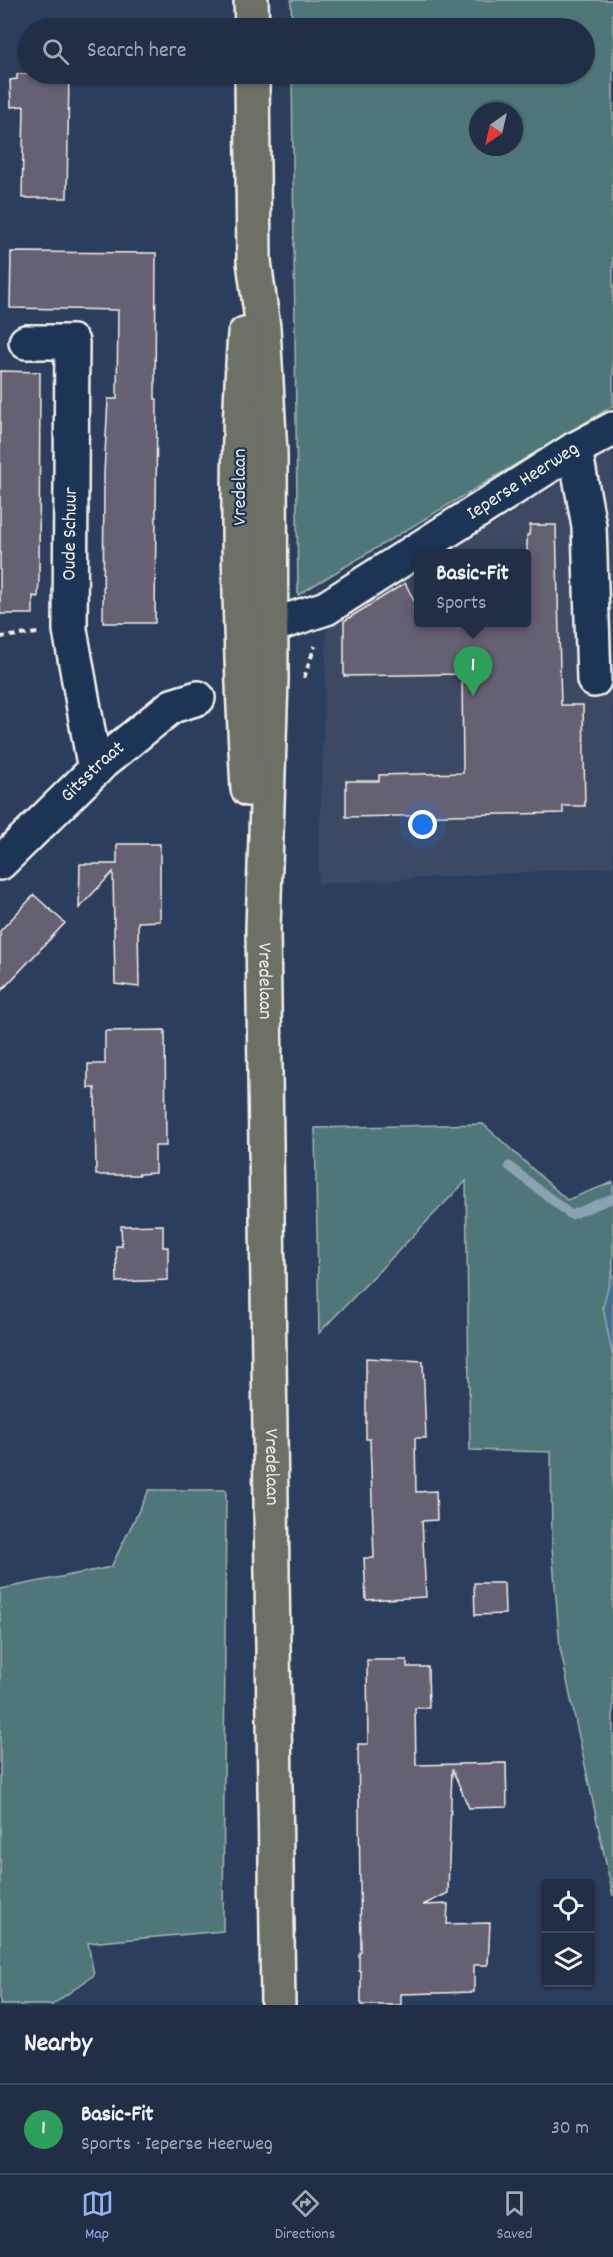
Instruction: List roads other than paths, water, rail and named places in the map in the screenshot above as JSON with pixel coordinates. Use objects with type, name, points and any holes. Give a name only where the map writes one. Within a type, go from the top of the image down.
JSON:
[{"type":"main road","points":[[251,0],[252,18]]},
{"type":"main road","name":"Vredelaan","points":[[252,84],[254,261],[263,328],[270,453],[256,626],[241,679],[248,791],[262,929]]},
{"type":"main road","name":"Vredelaan","points":[[256,626],[271,679],[262,929],[278,2005]]},
{"type":"street","name":"Oude Schuur","points":[[26,342],[72,342],[70,630],[95,770]]},
{"type":"street","name":"Ieperse Heerweg","points":[[418,549],[575,449],[613,429]]},
{"type":"street","points":[[575,449],[589,526],[594,680]]},
{"type":"street","name":"Ieperse Heerweg","points":[[256,626],[326,608],[414,552]]},
{"type":"street","name":"Gitsstraat","points":[[0,862],[95,770],[172,706],[198,698]]},
{"type":"waterway","points":[[509,1166],[571,1215],[613,1198]]},
{"type":"place","name":"Basic-Fit","points":[[473,696]]}]
